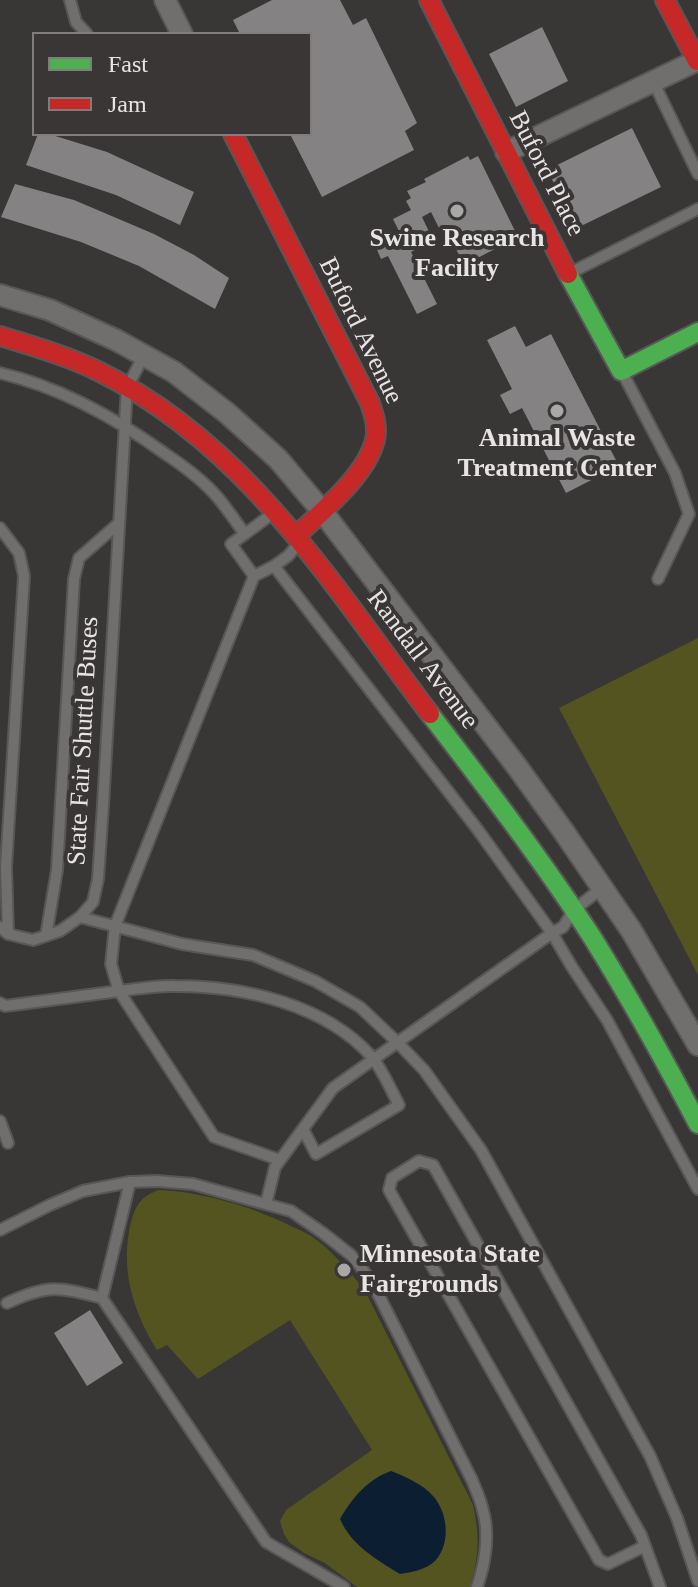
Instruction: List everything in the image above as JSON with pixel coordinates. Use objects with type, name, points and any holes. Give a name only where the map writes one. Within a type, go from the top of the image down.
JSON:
[{"type":"street","points":[[165,0],[177,32]]},
{"type":"street","name":"Buford Place","points":[[429,0],[568,274],[621,371]]},
{"type":"street","points":[[506,152],[697,60],[665,0]]},
{"type":"street","name":"Buford Avenue","points":[[234,136],[370,403],[376,422],[376,439],[370,454],[298,539]]},
{"type":"street","name":"Randall Avenue","points":[[0,295],[50,310],[116,340],[174,372],[227,413],[278,459],[322,511],[518,768],[631,930],[698,1045]]},
{"type":"street","points":[[621,371],[698,332]]},
{"type":"street","name":"Randall Avenue","points":[[0,336],[96,371],[151,401],[204,441],[253,485],[298,539],[496,801],[574,910],[650,1035],[698,1124]]},
{"type":"lane","points":[[70,0],[76,22],[85,32]]},
{"type":"lane","points":[[653,81],[698,174]]},
{"type":"lane","points":[[568,274],[698,209]]},
{"type":"lane","points":[[127,388],[144,355]]},
{"type":"lane","points":[[621,371],[675,473],[689,514],[658,579]]},
{"type":"lane","points":[[0,373],[29,380],[87,404],[125,426],[182,465],[218,497],[245,534]]},
{"type":"lane","name":"State Fair Shuttle Buses","points":[[80,917],[93,902],[98,879],[127,388]]},
{"type":"lane","points":[[254,576],[231,544],[275,511]]},
{"type":"lane","name":"State Fair Shuttle Buses","points":[[46,936],[57,870],[74,579],[79,558],[119,523]]},
{"type":"lane","points":[[0,528],[19,553],[24,576],[4,930],[33,940],[60,931],[80,917],[182,944],[253,955],[315,981],[360,1007],[424,1070],[481,1150],[650,1456],[677,1518],[697,1584]]},
{"type":"lane","points":[[280,1160],[214,1137],[119,991],[111,964],[115,926],[254,576],[288,556],[298,539]]},
{"type":"lane","points":[[274,566],[469,818],[552,933],[607,1020],[698,1189]]},
{"type":"lane","points":[[266,1204],[275,1167],[333,1088],[563,927],[574,910],[603,887]]},
{"type":"lane","points":[[0,1003],[5,1006],[173,985],[247,991],[317,1015],[350,1037],[373,1059],[399,1105],[316,1154],[303,1129]]},
{"type":"lane","points":[[0,1121],[8,1143]]},
{"type":"lane","points":[[645,1546],[608,1564],[599,1560],[389,1190],[392,1178],[419,1161],[433,1165],[641,1535],[660,1587]]},
{"type":"lane","points":[[0,1230],[83,1191],[130,1182],[157,1181],[193,1184],[291,1211],[323,1233],[351,1255],[371,1280],[472,1480],[484,1513],[486,1543],[483,1571],[477,1587]]},
{"type":"lane","points":[[102,1298],[130,1182]]},
{"type":"lane","points":[[7,1303],[31,1292],[50,1288],[102,1298],[266,1542],[344,1587]]},
{"type":"shaded area","points":[[698,638],[698,975],[559,708]]},
{"type":"shaded area","points":[[159,1190],[226,1201],[303,1232],[333,1254],[364,1289],[473,1505],[478,1546],[470,1587],[357,1587],[289,1542],[280,1521],[286,1510],[372,1450],[290,1320],[198,1379],[167,1345],[157,1350],[135,1304],[127,1256],[135,1211],[144,1198]]},
{"type":"water","points":[[391,1471],[430,1492],[439,1504],[446,1529],[444,1546],[435,1561],[423,1569],[400,1574],[358,1544],[340,1519],[361,1490]]},
{"type":"building","points":[[272,0],[340,0],[353,25],[366,18],[417,123],[405,131],[414,150],[322,197],[291,136],[312,136],[312,32],[239,32],[233,20]]},
{"type":"building","points":[[542,27],[568,81],[516,107],[489,54]]},
{"type":"building","points":[[632,128],[661,187],[577,228],[547,170]]},
{"type":"building","points":[[37,136],[55,136],[107,152],[194,192],[180,225],[116,195],[26,165]]},
{"type":"building","name":"Swine Research Facility","points":[[468,156],[470,160],[478,156],[518,237],[464,265],[454,245],[449,248],[431,212],[422,217],[433,240],[411,252],[437,304],[417,314],[388,256],[381,259],[375,245],[400,233],[393,219],[411,210],[406,201],[411,198],[407,191]]},
{"type":"building","points":[[15,184],[74,200],[154,234],[194,255],[229,278],[215,309],[139,266],[81,242],[1,217]]},
{"type":"building","name":"Animal Waste Treatment Center","points":[[515,326],[526,347],[551,334],[619,466],[566,493],[522,408],[510,414],[500,395],[512,389],[487,340]]},
{"type":"building","points":[[90,1310],[123,1363],[87,1386],[54,1333]]},
{"type":"traffic: fast","points":[[568,274],[621,371],[698,332]]},
{"type":"traffic: fast","points":[[430,714],[534,852],[592,937],[698,1124]]},
{"type":"traffic: jam","points":[[429,0],[568,274]]},
{"type":"traffic: jam","points":[[665,0],[697,61]]},
{"type":"traffic: jam","points":[[234,136],[370,403],[375,421],[375,440],[363,467],[296,536]]},
{"type":"traffic: jam","points":[[0,336],[98,371],[151,402],[199,438],[243,478],[284,522],[430,714]]},
{"type":"place","name":"Swine Research Facility","points":[[457,211]]},
{"type":"place","name":"Animal Waste Treatment Center","points":[[557,411]]},
{"type":"place","name":"Minnesota State Fairgrounds","points":[[344,1270]]}]
